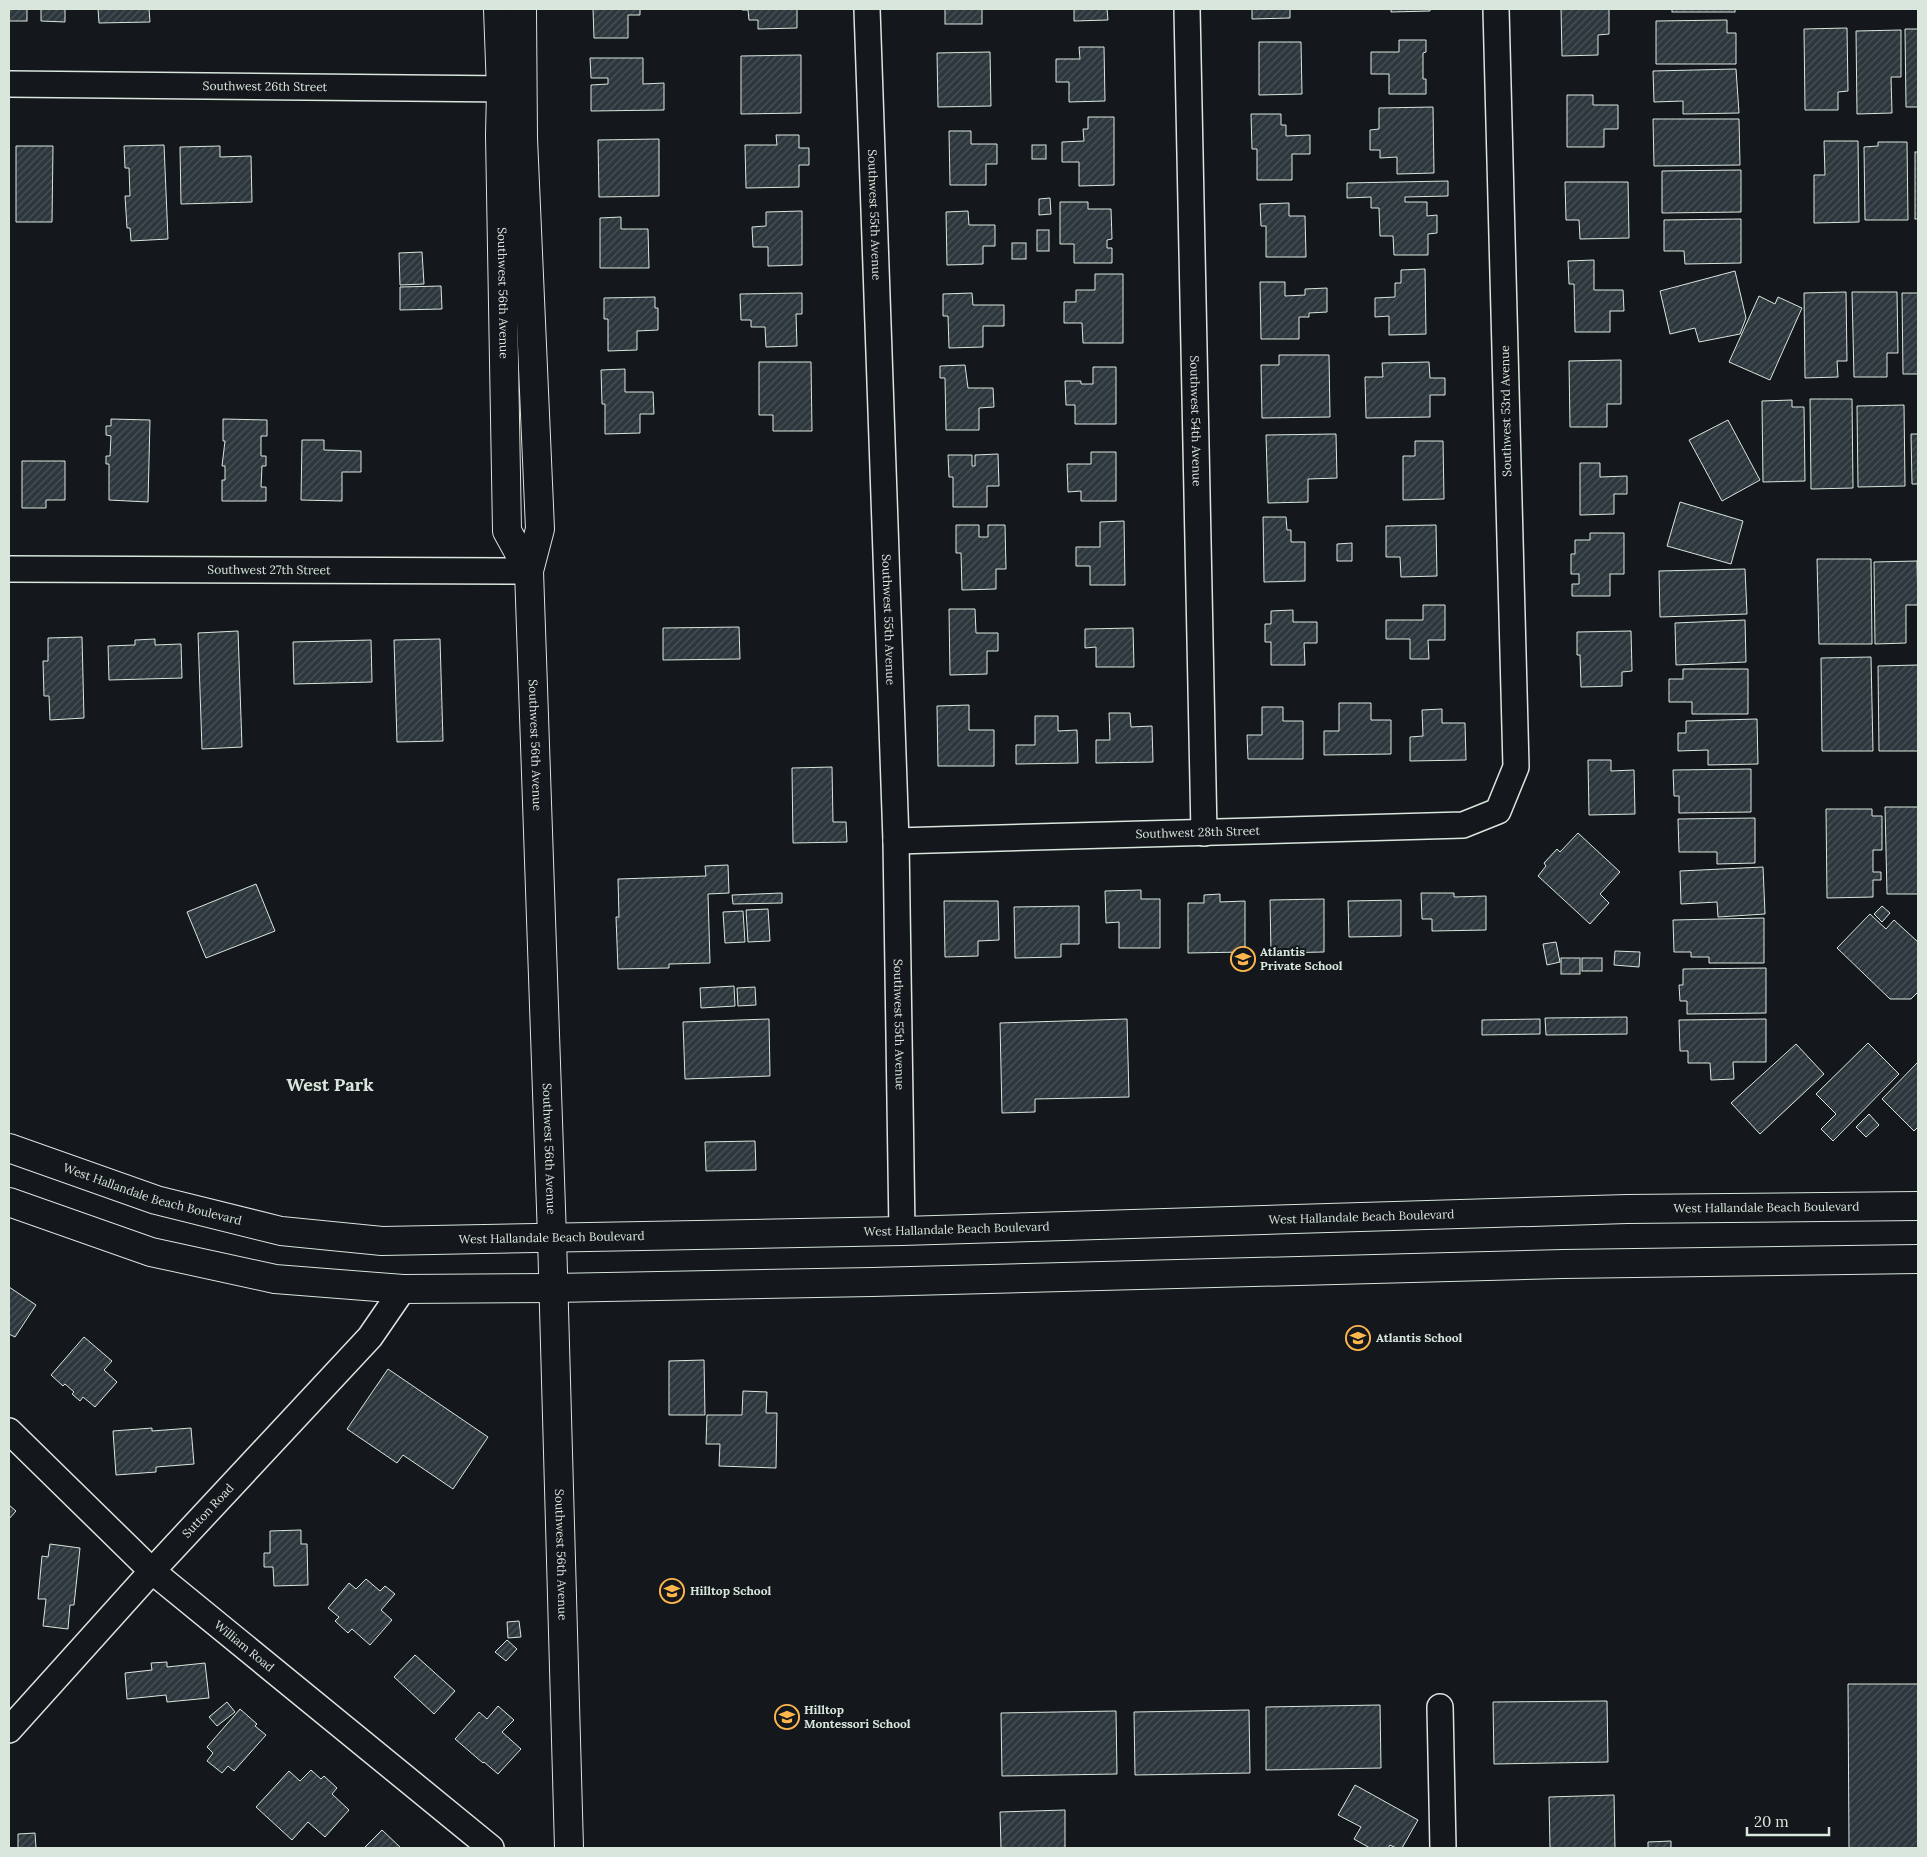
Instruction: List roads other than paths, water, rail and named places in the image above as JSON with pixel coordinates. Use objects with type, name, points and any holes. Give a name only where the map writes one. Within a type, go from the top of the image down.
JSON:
[{"type":"main road","name":"Southwest 56th Avenue","points":[[498,9],[523,147],[540,529],[529,571],[552,1237],[569,1848]]},
{"type":"main road","name":"Southwest 56th Avenue","points":[[512,90],[522,9]]},
{"type":"main road","name":"West Hallandale Beach Boulevard","points":[[9,1148],[156,1200],[281,1230],[382,1241],[902,1231],[1627,1209],[1918,1206]]},
{"type":"main road","points":[[9,1202],[151,1252],[276,1279],[402,1289],[852,1282],[1563,1264],[1918,1259]]},
{"type":"street","name":"Southwest 55th Avenue","points":[[867,9],[896,841],[902,1231]]},
{"type":"street","name":"Southwest 54th Avenue","points":[[1187,9],[1204,833]]},
{"type":"street","name":"Southwest 53rd Avenue","points":[[1496,9],[1516,767],[1498,811]]},
{"type":"street","name":"Southwest 26th Street","points":[[9,84],[512,90]]},
{"type":"street","name":"Southwest 27th Street","points":[[9,569],[529,571]]},
{"type":"street","name":"Southwest 28th Street","points":[[896,841],[1463,825],[1498,811]]},
{"type":"street","name":"Sutton Road","points":[[9,1730],[152,1571],[370,1337],[402,1289]]},
{"type":"street","name":"William Road","points":[[9,1430],[152,1571],[491,1848]]},
{"type":"street","points":[[1440,1707],[1444,1848]]},
{"type":"place","name":"Atlantis Private School","points":[[1243,959]]},
{"type":"place","name":"Atlantis School","points":[[1358,1338]]},
{"type":"place","name":"Hilltop School","points":[[672,1591]]},
{"type":"place","name":"Hilltop Montessori School","points":[[787,1717]]},
{"type":"district","name":"West Park","points":[[330,1085]]}]
